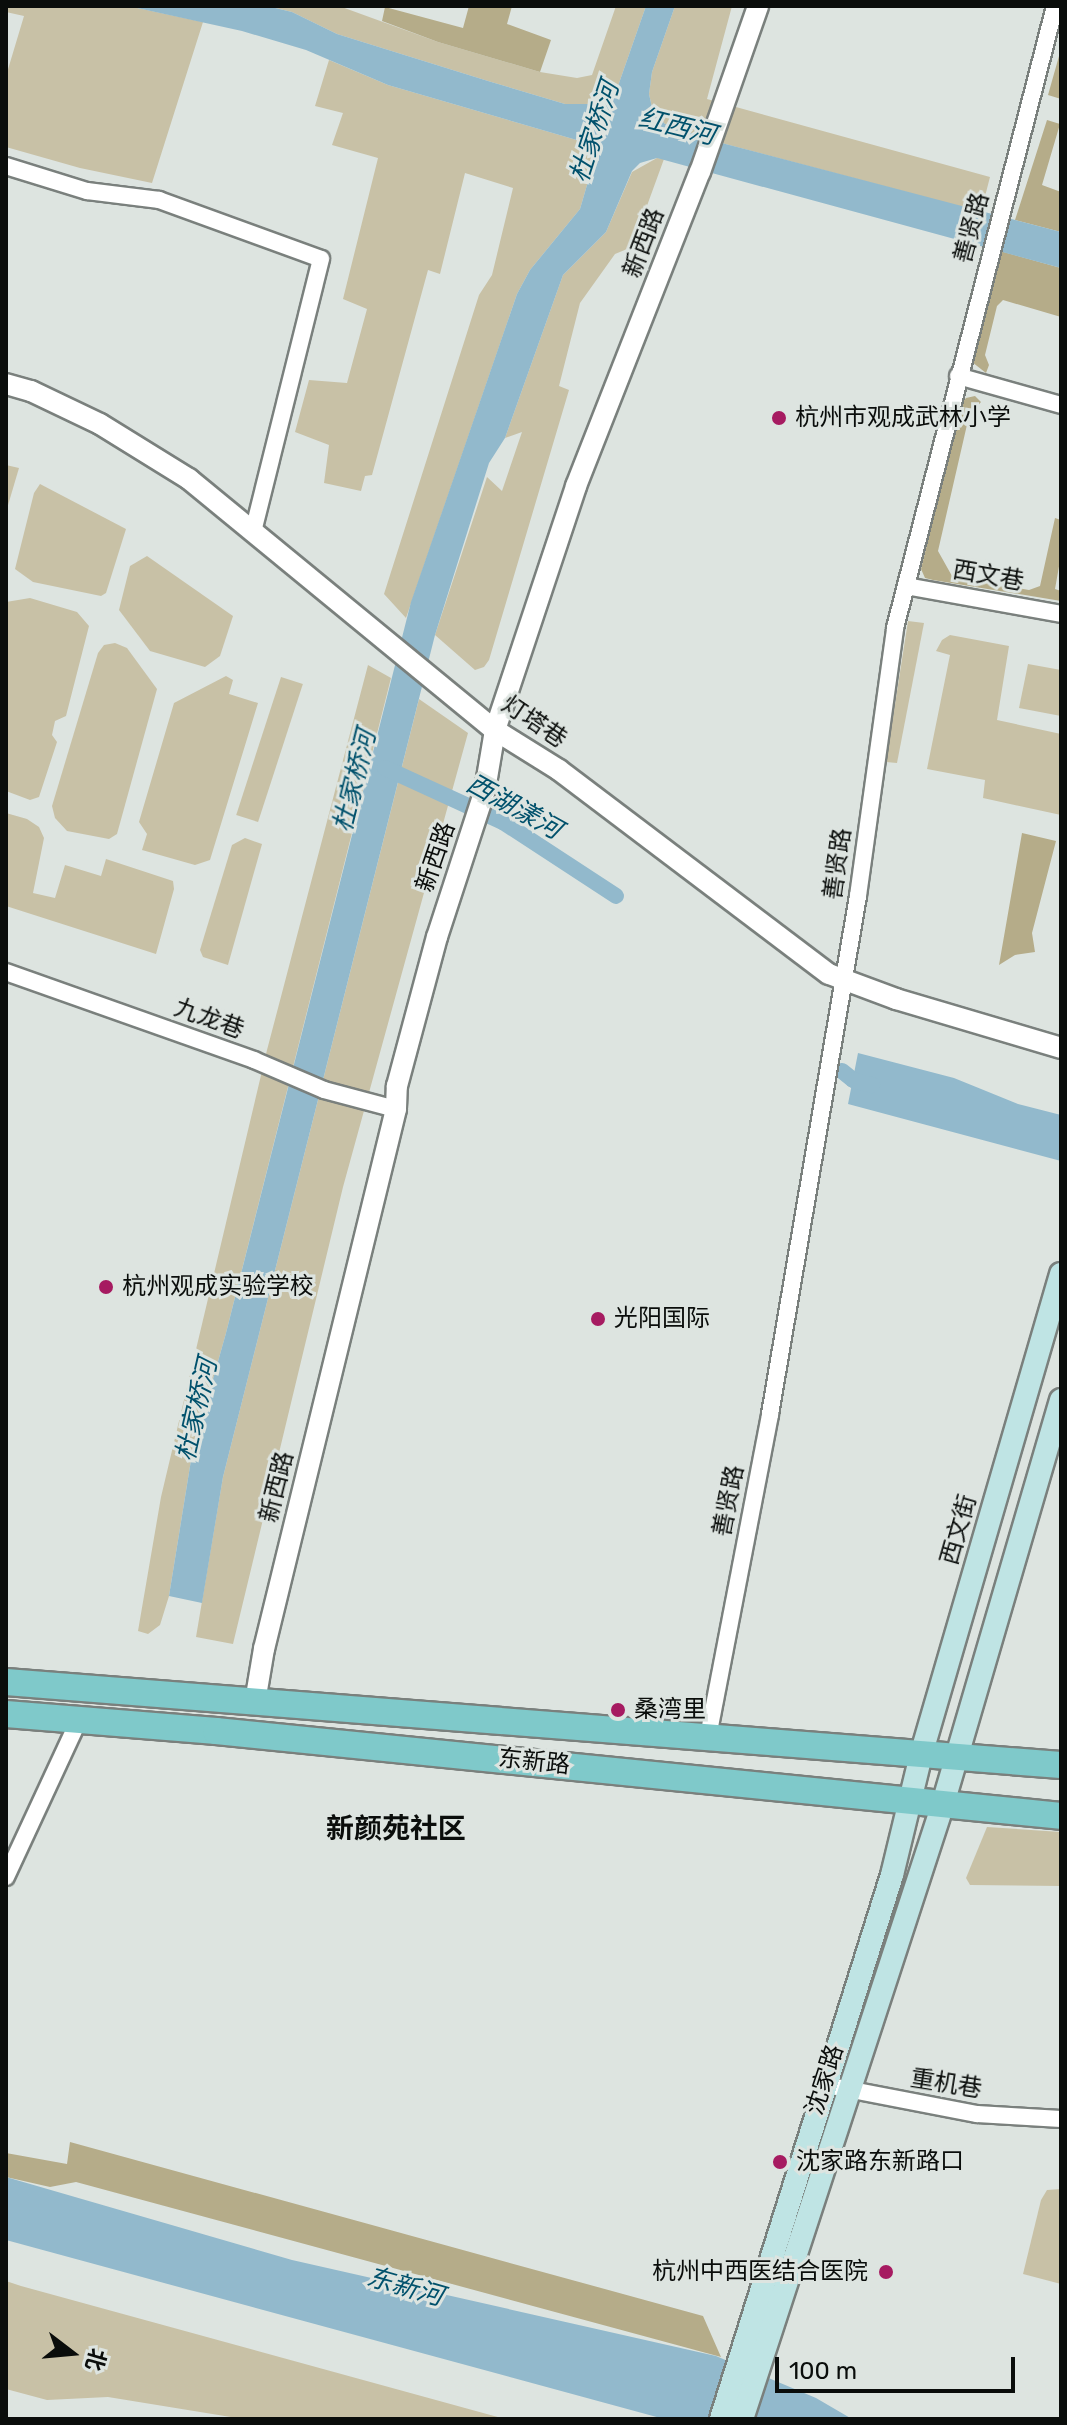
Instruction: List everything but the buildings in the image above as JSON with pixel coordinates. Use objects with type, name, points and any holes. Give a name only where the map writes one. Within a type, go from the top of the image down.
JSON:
[{"type":"main road","name":"西文街","points":[[909,1801],[1061,1274]]},
{"type":"main road","points":[[957,1757],[1061,1400]]},
{"type":"main road","name":"东新路","points":[[6,1682],[1061,1765]]},
{"type":"main road","name":"东新路","points":[[6,1714],[909,1801],[942,1807],[1061,1816]]},
{"type":"main road","name":"沈家路","points":[[721,2419],[755,2344],[849,2092],[957,1757]]},
{"type":"main road","name":"沈家路","points":[[742,2419],[755,2344],[826,2085],[892,1875],[909,1801]]},
{"type":"street","name":"新西路","points":[[255,1702],[264,1649],[396,1109],[397,1086],[437,937],[485,790],[495,730],[576,486],[700,172],[758,6]]},
{"type":"street","name":"善贤路","points":[[708,1737],[770,1414],[844,982],[895,628],[1055,6]]},
{"type":"street","points":[[6,166],[87,191],[159,200],[321,259],[253,531]]},
{"type":"street","points":[[958,376],[1061,405]]},
{"type":"street","name":"灯塔巷","points":[[6,384],[31,391],[100,424],[189,479],[495,730],[559,770],[674,855],[765,929],[844,982],[1061,1048]]},
{"type":"street","name":"西文巷","points":[[906,586],[1061,614]]},
{"type":"street","name":"九龙巷","points":[[6,972],[254,1060],[324,1090],[396,1109]]},
{"type":"street","points":[[6,1877],[79,1720]]},
{"type":"street","name":"重机巷","points":[[826,2085],[849,2092],[977,2114],[1061,2119]]},
{"type":"shaded area","points":[[6,6],[128,6],[203,22],[152,183],[80,168],[6,147],[6,76],[24,16],[6,12]]},
{"type":"shaded area","points":[[267,6],[339,6],[438,42],[540,72],[577,78],[592,75],[616,6],[646,6],[618,86],[607,98],[589,104],[565,104],[337,34],[292,12]]},
{"type":"shaded area","points":[[469,6],[512,6],[507,24],[551,40],[540,72],[438,42],[382,21],[385,7],[463,28]]},
{"type":"shaded area","points":[[675,6],[732,6],[707,99],[990,177],[981,212],[714,141],[665,124],[653,112],[649,94],[652,72]]},
{"type":"shaded area","points":[[1061,49],[1061,99],[1048,95]]},
{"type":"shaded area","points":[[329,60],[388,85],[580,141],[594,161],[580,209],[530,270],[517,294],[406,618],[384,594],[479,295],[492,275],[513,188],[465,173],[440,274],[428,270],[372,475],[365,476],[361,491],[324,483],[329,445],[295,432],[309,380],[347,383],[367,309],[343,299],[378,158],[332,145],[343,113],[315,106]]},
{"type":"shaded area","points":[[1047,120],[1060,124],[1042,185],[1061,192],[1061,232],[1015,220]]},
{"type":"shaded area","points":[[657,158],[664,159],[632,247],[615,254],[580,303],[559,386],[569,390],[489,660],[484,667],[475,670],[435,635],[487,477],[502,491],[522,432],[505,438],[563,275],[606,232],[632,172]]},
{"type":"shaded area","points":[[1000,251],[1061,268],[1061,317],[1003,300],[997,306],[985,355],[989,365],[986,373],[972,362]]},
{"type":"shaded area","points":[[975,396],[981,402],[969,416],[938,551],[952,576],[1029,590],[1040,586],[1055,518],[1061,520],[1061,555],[1055,589],[1061,591],[1061,601],[933,580],[925,578],[921,569],[961,404],[966,398]]},
{"type":"shaded area","points":[[6,465],[19,468],[6,512]]},
{"type":"shaded area","points":[[40,484],[126,529],[106,593],[101,596],[33,582],[15,569],[34,493]]},
{"type":"shaded area","points":[[147,556],[233,616],[220,656],[205,667],[150,651],[119,610],[130,566]]},
{"type":"shaded area","points":[[30,598],[77,612],[89,626],[66,716],[55,721],[52,735],[57,742],[39,797],[30,800],[6,791],[6,602]]},
{"type":"shaded area","points":[[908,621],[924,623],[897,763],[886,762]]},
{"type":"shaded area","points":[[950,635],[1009,646],[997,720],[1061,734],[1061,815],[983,798],[985,780],[927,769],[950,655],[936,651],[942,640]]},
{"type":"shaded area","points":[[115,643],[127,648],[157,689],[117,834],[109,839],[67,831],[55,818],[52,806],[98,653],[104,645]]},
{"type":"shaded area","points":[[1028,664],[1061,670],[1061,716],[1019,708]]},
{"type":"shaded area","points":[[368,665],[391,678],[226,1333],[192,1454],[169,1596],[160,1625],[148,1634],[138,1631],[161,1497],[267,1050]]},
{"type":"shaded area","points":[[226,676],[233,680],[229,694],[258,703],[210,860],[195,865],[142,850],[147,834],[139,822],[174,703]]},
{"type":"shaded area","points":[[281,677],[303,684],[258,822],[236,815]]},
{"type":"shaded area","points":[[419,699],[468,733],[343,1187],[233,1644],[196,1637],[223,1477]]},
{"type":"shaded area","points":[[6,813],[27,819],[39,827],[44,838],[33,893],[55,898],[65,865],[101,876],[106,859],[173,881],[174,889],[156,954],[6,906]]},
{"type":"shaded area","points":[[1022,833],[1056,841],[1032,933],[1035,952],[1015,955],[999,965]]},
{"type":"shaded area","points":[[245,838],[262,844],[228,965],[203,957],[200,950],[232,845]]},
{"type":"shaded area","points":[[987,1827],[1061,1832],[1061,1886],[970,1885],[966,1878]]},
{"type":"shaded area","points":[[70,2142],[703,2316],[721,2357],[76,2182],[50,2187],[6,2177],[6,2153],[67,2164]]},
{"type":"shaded area","points":[[1061,2189],[1061,2284],[1023,2274],[1041,2200],[1047,2190]]},
{"type":"shaded area","points":[[6,2281],[505,2419],[243,2419],[108,2397],[47,2400],[6,2389]]},
{"type":"water","name":"杜家桥河","points":[[128,6],[267,6],[292,12],[337,34],[488,81],[565,104],[589,104],[607,98],[618,86],[646,6],[675,6],[652,72],[649,94],[653,112],[665,124],[714,141],[1061,232],[1061,268],[657,158],[640,163],[632,171],[606,232],[563,275],[505,438],[489,463],[435,635],[223,1477],[202,1603],[169,1596],[192,1454],[226,1333],[411,602],[517,294],[530,270],[580,209],[594,161],[580,141],[388,85],[306,50],[242,31]]},
{"type":"water","points":[[858,1053],[954,1078],[1018,1104],[1061,1115],[1061,1161],[848,1104]]},
{"type":"water","name":"东新河","points":[[6,2177],[292,2260],[716,2356],[816,2398],[852,2419],[664,2419],[6,2240]]},
{"type":"waterway","name":"西湖漾河","points":[[385,768],[503,822],[616,896]]},
{"type":"waterway","name":"西湖漾河","points":[[842,1071],[853,1080],[872,1085]]},
{"type":"place","name":"杭州市观成武林小学","points":[[779,418]]},
{"type":"place","name":"杭州观成实验学校","points":[[106,1287]]},
{"type":"place","name":"光阳国际","points":[[598,1319]]},
{"type":"place","name":"桑湾里","points":[[618,1710]]},
{"type":"place","name":"沈家路东新路口","points":[[780,2162]]},
{"type":"place","name":"杭州中西医结合医院","points":[[886,2272]]},
{"type":"district","name":"新颜苑社区","points":[[396,1829]]},
{"type":"water label","name":"红西河","points":[[677,127]]}]
